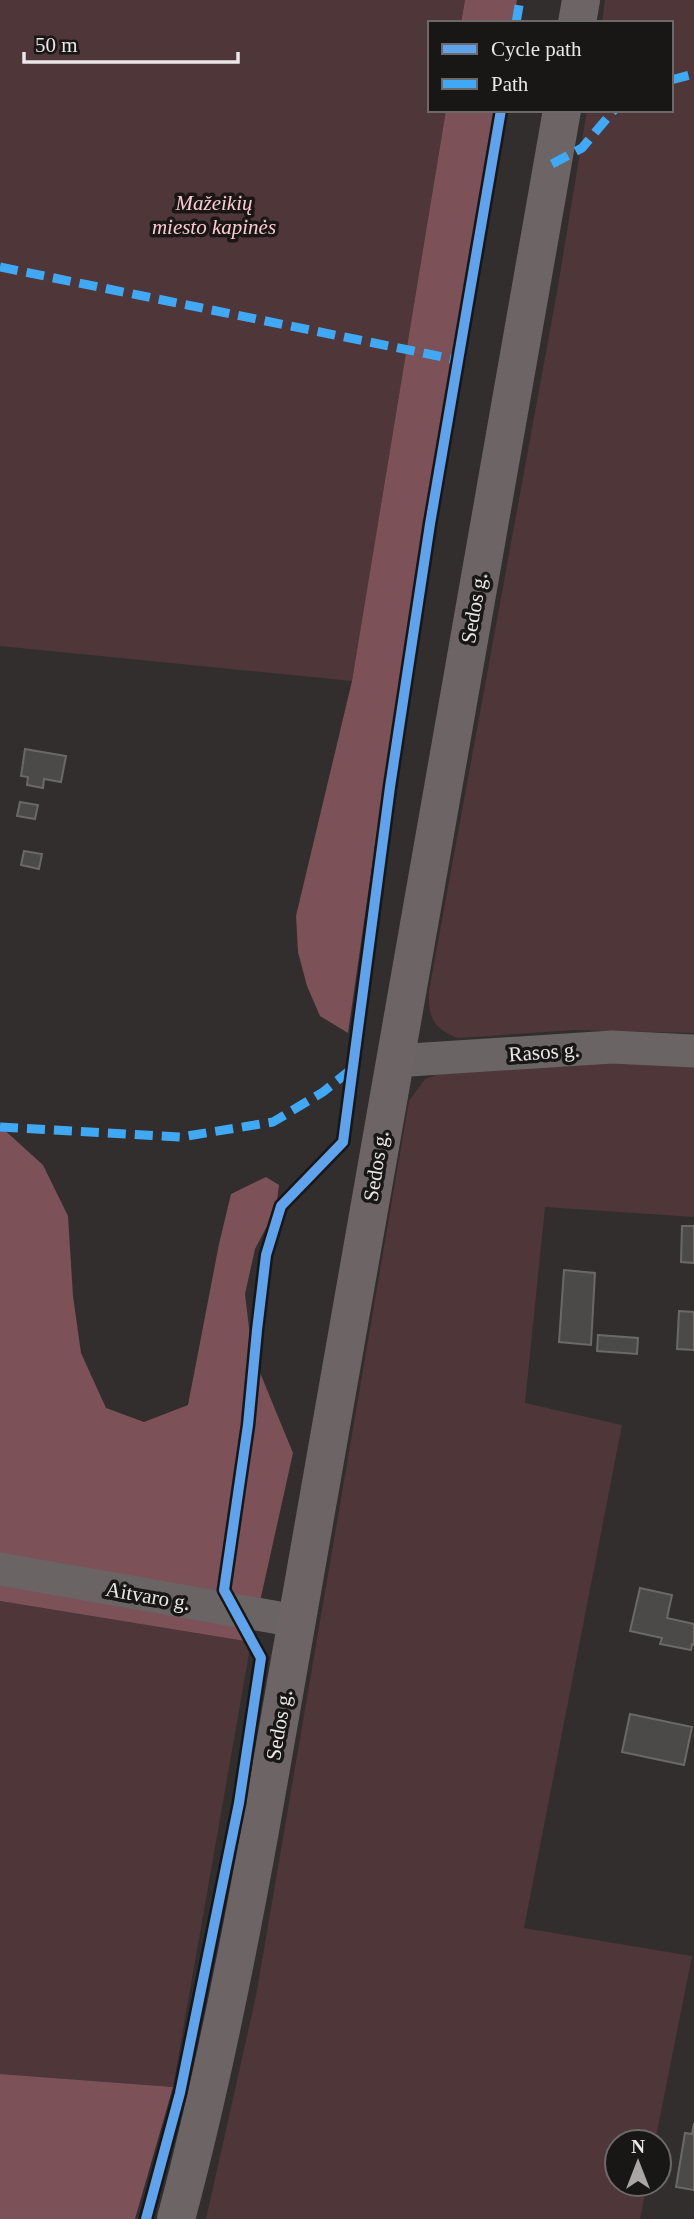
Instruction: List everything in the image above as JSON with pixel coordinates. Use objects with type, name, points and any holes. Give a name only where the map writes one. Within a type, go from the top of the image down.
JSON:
[{"type":"main road","points":[[577,21],[581,0]]},
{"type":"main road","name":"Sedos g.","points":[[176,2219],[203,2120],[231,1991],[562,112]]},
{"type":"street","name":"Rasos g.","points":[[394,1061],[612,1047],[694,1051]]},
{"type":"street","name":"Aitvaro g.","points":[[0,1569],[296,1622]]},
{"type":"green space","name":"Mažeikių miesto kapinės","points":[[0,0],[465,0],[461,21],[428,21],[428,112],[446,112],[352,681],[0,646]]},
{"type":"green space","points":[[605,0],[694,0],[694,1033],[575,1030],[458,1038],[443,1030],[434,1021],[429,991],[557,292],[587,112],[673,112],[673,21],[602,21]]},
{"type":"green space","points":[[599,1059],[694,1064],[694,1217],[545,1207],[525,1403],[622,1425],[524,1928],[692,1956],[658,2128],[603,2128],[603,2198],[644,2198],[640,2219],[206,2219],[256,1996],[409,1101],[425,1079],[450,1070]]},
{"type":"green space","points":[[0,1601],[251,1642],[173,2087],[0,2074]]},
{"type":"shaded area","points":[[465,0],[517,0],[513,21],[461,21]]},
{"type":"shaded area","points":[[446,112],[498,112],[392,727],[348,1033],[320,1016],[307,986],[298,952],[296,916],[352,681]]},
{"type":"shaded area","points":[[0,1126],[43,1165],[68,1216],[73,1296],[81,1353],[106,1408],[144,1422],[188,1405],[231,1194],[266,1177],[279,1185],[276,1209],[255,1249],[245,1294],[252,1353],[293,1453],[251,1642],[0,1601]]},
{"type":"shaded area","points":[[0,2074],[173,2087],[135,2219],[0,2219]]},
{"type":"building","points":[[25,749],[66,756],[61,782],[44,779],[43,788],[27,785],[28,777],[21,776]]},
{"type":"building","points":[[20,802],[38,805],[35,819],[17,816]]},
{"type":"building","points":[[24,851],[42,854],[39,869],[21,865]]},
{"type":"building","points":[[682,1226],[694,1226],[694,1263],[681,1262]]},
{"type":"building","points":[[564,1270],[595,1273],[591,1345],[559,1342]]},
{"type":"building","points":[[679,1311],[694,1312],[694,1350],[677,1349]]},
{"type":"building","points":[[598,1335],[638,1338],[637,1354],[597,1351]]},
{"type":"building","points":[[640,1588],[672,1595],[667,1618],[694,1624],[694,1645],[692,1644],[691,1650],[660,1644],[662,1638],[630,1631]]},
{"type":"building","points":[[630,1714],[692,1727],[684,1765],[622,1752]]},
{"type":"building","points":[[694,2123],[694,2190],[676,2187],[685,2133],[692,2134]]},
{"type":"marked path","points":[[516,21],[520,0]]},
{"type":"marked path","points":[[673,79],[694,74]]},
{"type":"marked path","points":[[552,164],[582,148],[612,112]]},
{"type":"marked path","points":[[0,267],[458,360]]},
{"type":"marked path","points":[[0,1127],[181,1137],[273,1122],[323,1092],[353,1068]]},
{"type":"cycle path","points":[[146,2219],[180,2093],[239,1803],[261,1658],[224,1590],[248,1425],[266,1255],[281,1206],[343,1142],[390,787],[430,524],[501,112]]}]
